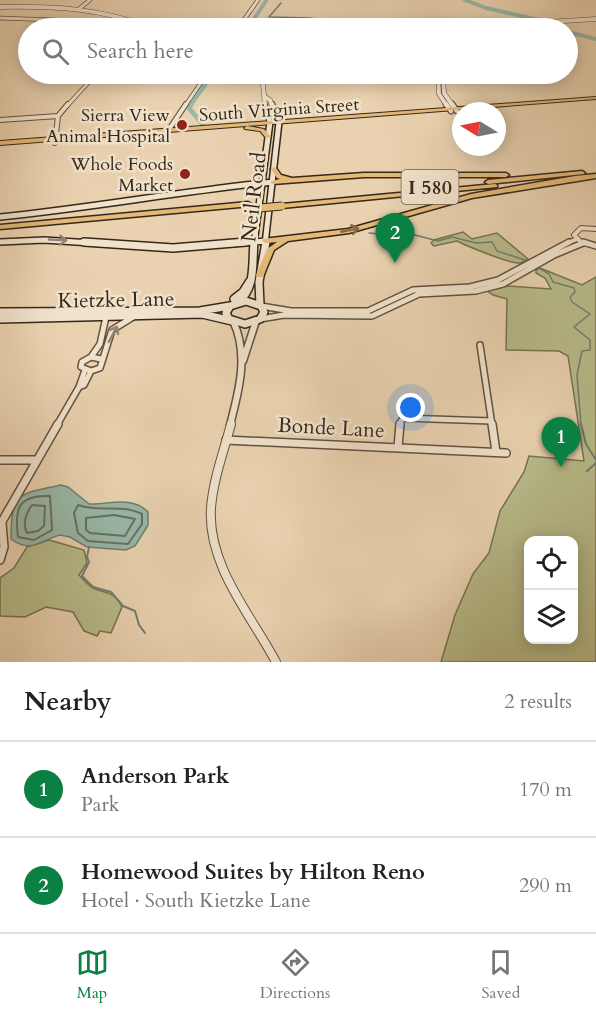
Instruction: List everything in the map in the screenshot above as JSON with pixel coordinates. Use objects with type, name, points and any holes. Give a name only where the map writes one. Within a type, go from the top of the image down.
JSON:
[{"type":"highway","points":[[274,169],[279,177],[297,180]]},
{"type":"highway","points":[[273,182],[364,175],[479,176],[569,172],[579,176]]},
{"type":"highway","name":"I 580","points":[[0,232],[596,174]]},
{"type":"highway","points":[[266,241],[366,227],[479,194],[579,176]]},
{"type":"highway","name":"I 580","points":[[0,227],[247,207]]},
{"type":"highway","points":[[260,275],[271,249],[279,243],[292,239]]},
{"type":"main road","name":"South Virginia Street","points":[[506,105],[596,98]]},
{"type":"main road","name":"South Virginia Street","points":[[167,132],[240,128],[452,109]]},
{"type":"main road","name":"Neil Road","points":[[261,305],[260,275],[279,123]]},
{"type":"main road","name":"South Virginia Street","points":[[0,146],[270,124]]},
{"type":"main road","name":"Neil Road","points":[[238,302],[250,292],[254,241],[270,124]]},
{"type":"main road","points":[[240,128],[260,129],[268,137]]},
{"type":"main road","points":[[0,217],[74,210],[186,191],[273,182]]},
{"type":"main road","points":[[0,242],[44,240],[163,248],[266,241]]},
{"type":"main road","points":[[209,245],[241,246],[253,254]]},
{"type":"main road","points":[[185,310],[223,304],[240,295],[251,278]]},
{"type":"main road","points":[[246,301],[261,305],[264,312],[258,320],[245,324],[232,321],[226,313],[230,306],[238,302],[246,301]]},
{"type":"main road","name":"Kietzke Lane","points":[[0,312],[208,310],[230,306]]},
{"type":"main road","name":"Kietzke Lane","points":[[0,318],[208,315],[232,321]]},
{"type":"street","points":[[80,8],[90,0]]},
{"type":"street","points":[[245,18],[258,0]]},
{"type":"street","points":[[0,7],[80,8],[104,11],[128,18]]},
{"type":"street","points":[[0,18],[18,19]]},
{"type":"street","points":[[578,19],[596,19]]},
{"type":"street","points":[[55,141],[58,116],[87,84]]},
{"type":"street","points":[[167,132],[200,84]]},
{"type":"street","name":"Neil Road","points":[[263,84],[264,104],[270,124]]},
{"type":"street","points":[[438,84],[439,94],[452,108]]},
{"type":"street","points":[[444,84],[444,93],[452,107]]},
{"type":"street","name":"Neil Road","points":[[264,97],[270,100],[279,123]]},
{"type":"street","points":[[0,120],[58,116]]},
{"type":"street","points":[[596,228],[578,229],[574,235],[584,243],[596,246]]},
{"type":"street","points":[[261,305],[281,310],[363,312],[413,290],[470,287],[492,282],[549,251],[577,239]]},
{"type":"street","points":[[243,361],[247,357],[250,330],[258,320],[284,315],[372,316],[419,294],[476,291],[503,284],[554,255],[584,243]]},
{"type":"street","points":[[88,371],[81,364],[91,357],[100,344],[106,317]]},
{"type":"street","points":[[88,371],[102,366],[101,359],[112,330],[133,317]]},
{"type":"street","points":[[232,321],[242,334],[243,361],[211,507],[212,540],[225,570],[276,662]]},
{"type":"street","points":[[480,345],[496,452]]},
{"type":"street","points":[[91,357],[101,359]]},
{"type":"street","points":[[0,560],[4,548],[1,523],[79,387],[84,385],[88,371]]},
{"type":"street","points":[[398,447],[399,425],[404,418],[491,421]]},
{"type":"street","name":"Bonde Lane","points":[[226,440],[506,453]]},
{"type":"street","points":[[0,460],[36,460]]},
{"type":"green space","points":[[463,232],[472,239],[497,233],[528,259],[520,263],[507,261],[457,241],[434,246],[431,243],[434,240]]},
{"type":"green space","points":[[540,268],[582,285],[596,277],[596,662],[441,662],[455,615],[473,574],[489,553],[500,511],[524,472],[529,456],[584,461],[568,356],[559,351],[506,350],[507,299],[487,291],[508,286],[551,289],[545,278],[536,273],[536,270]]},
{"type":"green space","points":[[49,540],[84,550],[87,563],[79,575],[94,589],[111,594],[119,601],[122,607],[111,633],[100,631],[97,636],[84,631],[73,612],[46,607],[25,617],[0,616],[0,578],[14,568],[27,547]]},
{"type":"water","points":[[61,485],[68,487],[89,504],[127,502],[142,507],[148,512],[148,525],[135,546],[126,550],[87,547],[70,537],[60,535],[30,546],[11,539],[13,512],[20,498],[35,491]]},
{"type":"waterway","points":[[465,0],[486,8],[531,18]]},
{"type":"waterway","points":[[255,18],[266,1]]},
{"type":"waterway","points":[[281,3],[269,17],[309,18]]},
{"type":"waterway","points":[[578,34],[596,39]]},
{"type":"waterway","points":[[190,106],[206,84]]},
{"type":"waterway","points":[[192,104],[189,108],[204,126]]},
{"type":"waterway","points":[[369,233],[402,236],[411,234],[438,241],[452,237],[476,243],[492,242],[497,251],[525,260]]},
{"type":"waterway","points":[[539,268],[549,274],[553,282],[574,288],[575,292],[570,297],[572,302],[590,314],[574,327],[590,340],[590,350],[582,351],[577,375],[581,425]]},
{"type":"waterway","points":[[581,424],[586,444],[596,460]]},
{"type":"waterway","points":[[587,471],[596,463]]},
{"type":"waterway","points":[[89,547],[87,557],[89,562],[82,576],[93,587],[111,592],[123,606],[135,611],[139,625],[145,633]]},
{"type":"place","name":"Sierra View Animal Hospital","points":[[182,125]]},
{"type":"place","name":"Whole Foods Market","points":[[185,174]]},
{"type":"place","name":"Homewood Suites by Hilton Reno","points":[[395,263]]},
{"type":"place","name":"Anderson Park","points":[[561,467]]}]
